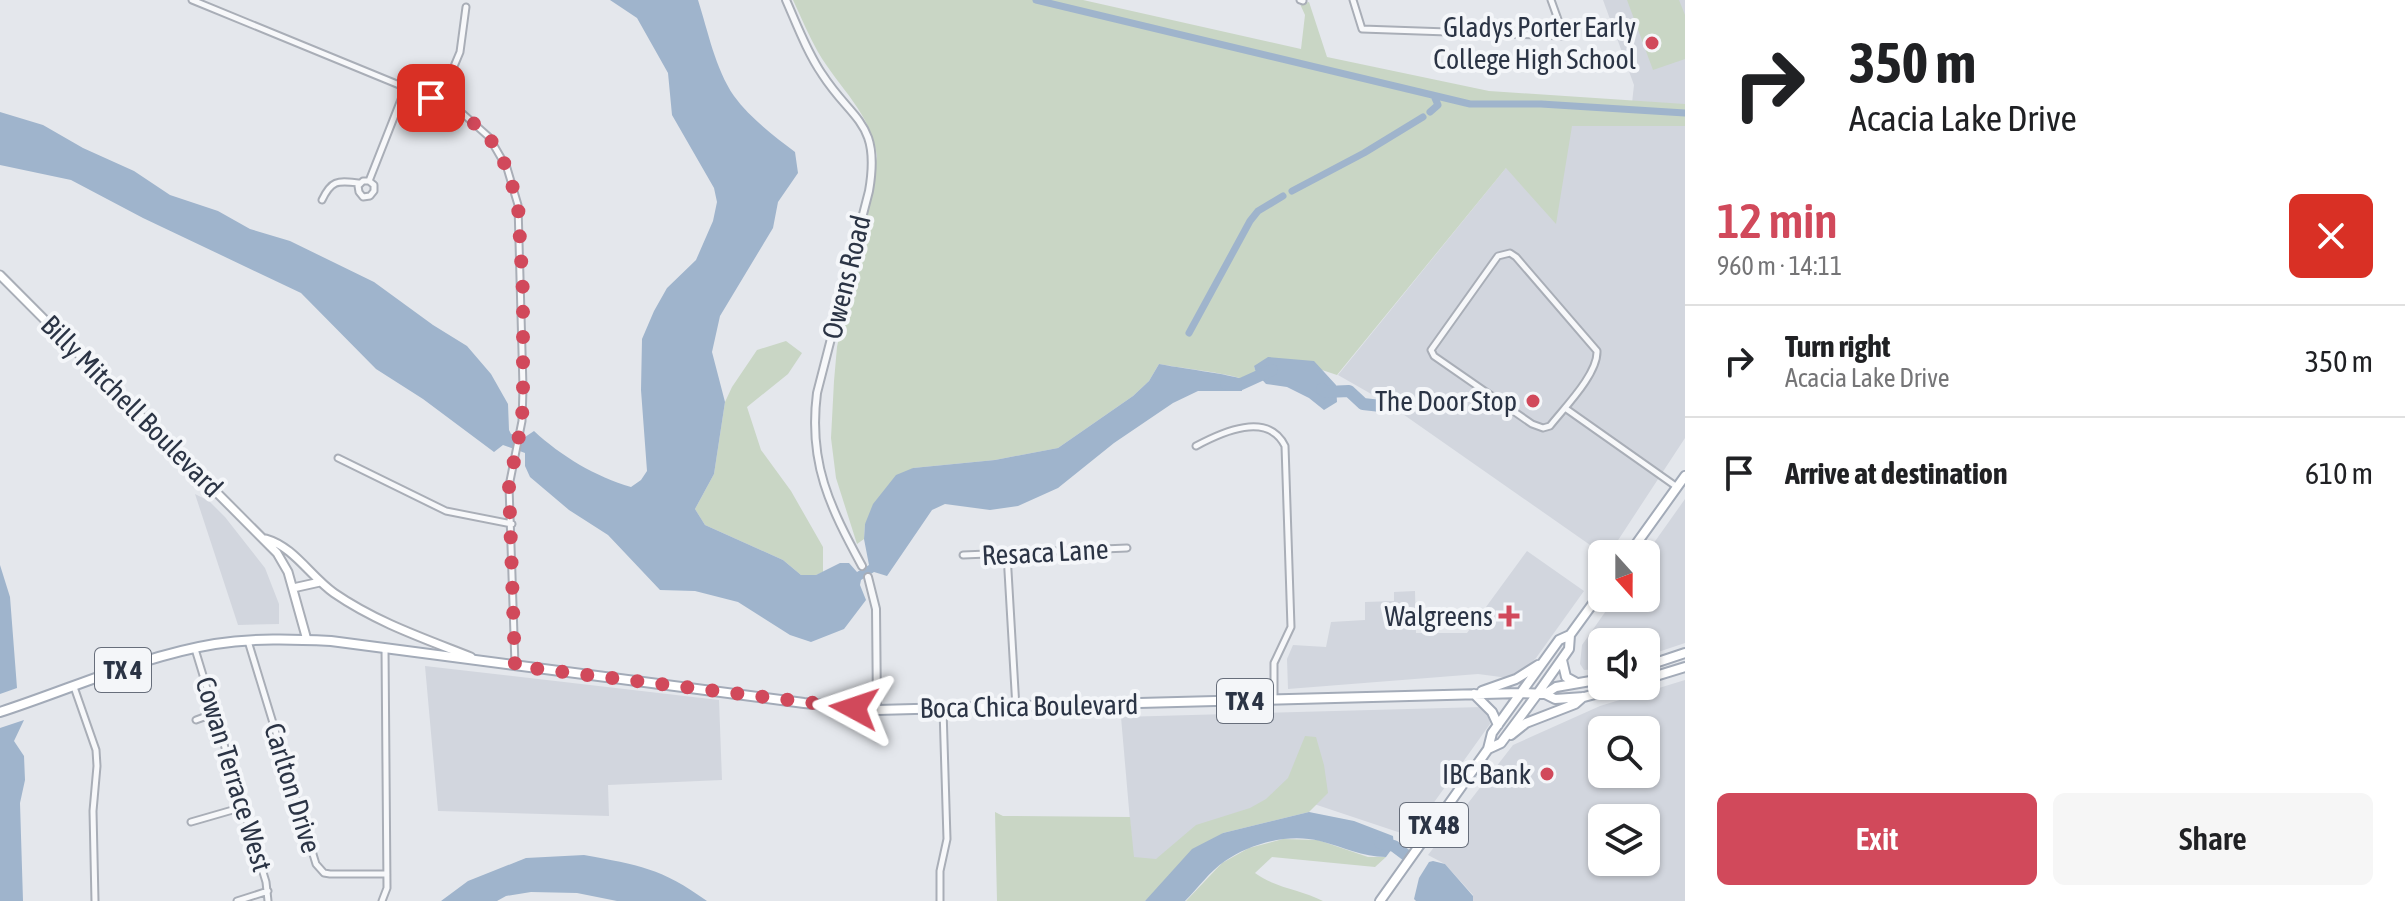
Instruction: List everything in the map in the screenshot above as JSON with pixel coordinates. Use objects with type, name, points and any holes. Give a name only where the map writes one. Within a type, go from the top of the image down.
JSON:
[{"type":"main road","name":"Billy Mitchell Boulevard","points":[[0,275],[277,553],[293,588],[307,640]]},
{"type":"main road","points":[[1639,540],[1685,476]]},
{"type":"main road","name":"Billy Mitchell Boulevard","points":[[264,538],[281,543],[320,582],[357,608],[392,626],[478,660]]},
{"type":"main road","points":[[293,588],[320,582]]},
{"type":"main road","name":"TX 4","points":[[1474,694],[1516,679],[1545,660],[1559,640],[1570,635],[1588,610]]},
{"type":"main road","name":"TX 4","points":[[1542,694],[1569,649],[1570,635]]},
{"type":"main road","name":"Boca Chica Boulevard","points":[[0,712],[195,648],[248,640],[307,640],[385,648],[877,710],[1521,693],[1542,694],[1555,699],[1588,696]]},
{"type":"main road","points":[[1660,661],[1685,653]]},
{"type":"main road","points":[[1562,659],[1566,677],[1582,684]]},
{"type":"main road","points":[[1521,693],[1545,660]]},
{"type":"main road","points":[[1660,675],[1685,667]]},
{"type":"main road","name":"Boca Chica Boulevard","points":[[1542,694],[1556,687],[1588,682]]},
{"type":"main road","name":"TX 48","points":[[1380,901],[1488,749],[1492,733],[1521,693]]},
{"type":"main road","points":[[1474,694],[1492,712],[1498,725]]},
{"type":"main road","points":[[1501,743],[1542,694]]},
{"type":"main road","name":"TX 48","points":[[1488,749],[1526,723],[1575,704],[1584,697]]},
{"type":"street","points":[[192,0],[462,113],[489,137],[507,168],[518,205],[523,293],[522,421],[509,486],[515,666]]},
{"type":"street","name":"Owens Road","points":[[786,0],[823,76],[859,118],[871,149],[869,191],[820,379],[813,420],[817,465],[826,494],[862,566]]},
{"type":"street","points":[[1353,0],[1362,29],[1564,36],[1551,0]]},
{"type":"street","points":[[439,102],[460,52],[466,7]]},
{"type":"street","points":[[369,181],[406,87]]},
{"type":"street","points":[[322,200],[335,182],[369,181]]},
{"type":"street","points":[[360,183],[359,192],[363,197],[370,196],[375,188],[369,181]]},
{"type":"street","points":[[1510,253],[1516,257],[1597,351],[1595,366],[1565,408],[1550,426],[1537,427],[1434,356],[1431,350],[1498,256],[1510,253]]},
{"type":"street","points":[[1565,408],[1677,487]]},
{"type":"street","points":[[1196,446],[1231,430],[1263,427],[1273,430],[1285,446],[1291,627],[1274,663],[1274,700]]},
{"type":"street","points":[[338,458],[446,511],[512,524]]},
{"type":"street","name":"Resaca Lane","points":[[963,555],[1127,548]]},
{"type":"street","points":[[1007,554],[1016,708]]},
{"type":"street","points":[[868,577],[876,609],[877,710]]},
{"type":"street","name":"Carlton Drive","points":[[248,640],[316,864],[324,873],[330,874],[387,874]]},
{"type":"street","name":"Cowan Terrace West","points":[[195,648],[268,891],[268,901]]},
{"type":"street","points":[[382,901],[387,888],[385,648]]},
{"type":"street","points":[[74,687],[96,750],[93,811],[95,901]]},
{"type":"street","points":[[940,901],[940,871],[947,839],[943,709]]},
{"type":"street","points":[[196,720],[215,713]]},
{"type":"street","points":[[191,822],[243,807]]},
{"type":"street","points":[[237,901],[268,891]]},
{"type":"shaded area","name":"Gladys Porter Early College High School","points":[[1603,0],[1685,0],[1685,105],[1632,103],[1634,85]]},
{"type":"shaded area","points":[[1572,126],[1685,126],[1685,438],[1618,540],[1588,540],[1588,544],[1387,403],[1338,375],[1506,168]]},
{"type":"shaded area","points":[[195,494],[209,501],[225,517],[265,568],[279,604],[279,624],[238,625]]},
{"type":"shaded area","points":[[1685,499],[1685,643],[1660,651],[1660,628],[1594,628],[1605,612],[1660,612],[1660,540],[1656,540]]},
{"type":"shaded area","points":[[1527,551],[1584,591],[1536,658],[1516,679],[1478,674],[1288,689],[1287,659],[1293,645],[1326,647],[1331,622],[1365,620],[1365,602],[1394,601],[1394,592],[1415,591],[1416,633],[1467,633]]},
{"type":"shaded area","points":[[1588,636],[1588,670],[1584,670],[1580,664],[1582,645]]},
{"type":"shaded area","points":[[425,666],[719,700],[722,780],[608,785],[609,816],[438,811]]},
{"type":"shaded area","points":[[1685,680],[1685,901],[1473,901],[1473,895],[1445,864],[1428,855],[1513,745],[1600,706],[1620,700],[1660,700],[1660,688]]},
{"type":"shaded area","points":[[1482,707],[1489,714],[1490,724],[1410,836],[1311,803],[1189,835],[1165,864],[1134,867],[1121,717]]},
{"type":"green space","points":[[793,0],[1083,0],[1301,49],[1305,15],[1300,4],[1309,2],[1327,57],[1489,91],[1685,104],[1685,126],[1572,126],[1556,224],[1506,168],[1337,375],[1316,368],[1254,366],[1256,373],[1241,379],[1159,364],[1149,381],[1133,396],[1058,448],[995,460],[913,468],[865,524],[864,539],[857,544],[836,478],[831,438],[837,347],[877,156],[874,141],[861,114],[818,52]]},
{"type":"green space","points":[[1627,0],[1679,0],[1685,15],[1685,59],[1653,70]]},
{"type":"green space","points":[[786,341],[802,353],[788,374],[747,407],[761,450],[791,491],[823,547],[823,572],[816,575],[801,575],[783,560],[705,525],[695,509],[714,474],[725,402],[732,387],[757,350]]},
{"type":"green space","points":[[1305,736],[1316,737],[1328,793],[1309,812],[1223,833],[1145,901],[997,901],[995,812],[1003,816],[1130,817],[1134,857],[1156,859],[1196,825],[1250,808],[1266,799],[1288,778]]},
{"type":"green space","points":[[1283,839],[1318,840],[1368,857],[1386,857],[1375,867],[1272,857],[1255,873],[1323,901],[1186,901],[1222,863],[1249,848]]},
{"type":"water","points":[[610,0],[698,0],[717,61],[734,96],[755,119],[795,152],[798,173],[778,202],[773,228],[720,316],[712,352],[725,402],[714,474],[695,509],[705,525],[783,560],[801,575],[816,575],[840,563],[849,563],[857,572],[869,565],[864,539],[865,524],[873,504],[896,475],[913,468],[995,460],[1058,448],[1133,396],[1149,381],[1159,364],[1236,377],[1241,379],[1242,391],[1198,391],[1173,403],[1114,443],[1058,488],[1018,506],[990,510],[945,504],[932,510],[887,576],[874,572],[861,580],[866,600],[844,629],[811,642],[790,635],[738,602],[695,591],[660,590],[608,535],[569,510],[530,477],[525,466],[525,453],[503,445],[494,452],[423,399],[376,369],[301,293],[71,180],[0,165],[0,112],[43,125],[83,148],[134,171],[170,195],[218,211],[250,229],[290,241],[374,282],[467,346],[491,374],[508,404],[511,434],[525,437],[534,431],[580,465],[631,487],[647,471],[641,390],[642,339],[667,288],[696,260],[713,221],[717,202],[714,188],[672,115],[668,73],[637,18]]},
{"type":"water","points":[[1268,357],[1314,361],[1336,385],[1337,402],[1324,410],[1287,387],[1266,384],[1254,366]]},
{"type":"water","points":[[0,565],[10,597],[17,688],[0,694]]},
{"type":"water","points":[[24,720],[14,741],[24,756],[25,780],[20,803],[23,901],[0,901],[0,728]]},
{"type":"water","points":[[1309,812],[1354,821],[1393,836],[1394,846],[1386,857],[1377,857],[1308,839],[1271,841],[1246,849],[1225,861],[1185,901],[1145,901],[1192,849],[1223,833]]},
{"type":"water","points":[[584,855],[649,869],[676,881],[707,901],[617,901],[577,893],[531,892],[506,896],[497,901],[441,901],[468,881],[526,858]]},
{"type":"water","points":[[1429,862],[1445,864],[1473,896],[1473,901],[1414,899],[1419,878]]},
{"type":"waterway","points":[[1036,0],[1470,104],[1541,104],[1685,113]]},
{"type":"waterway","points":[[1430,112],[1438,105],[1435,98]]},
{"type":"waterway","points":[[1292,191],[1423,117]]},
{"type":"waterway","points":[[1189,333],[1250,221],[1258,211],[1283,196]]},
{"type":"waterway","points":[[1226,384],[1241,384],[1272,370]]},
{"type":"waterway","points":[[1322,389],[1326,392],[1349,391],[1363,404],[1381,406]]},
{"type":"waterway","points":[[1380,843],[1394,846],[1406,855]]},
{"type":"place","name":"Gladys Porter Early College High School","points":[[1652,43]]},
{"type":"place","name":"The Door Stop","points":[[1533,401]]},
{"type":"place","name":"Walgreens","points":[[1509,616]]},
{"type":"place","name":"IBC Bank","points":[[1547,774]]},
{"type":"route","points":[[431,98],[462,113],[489,137],[507,168],[518,205],[523,293],[522,421],[509,486],[515,666],[854,708]]}]
